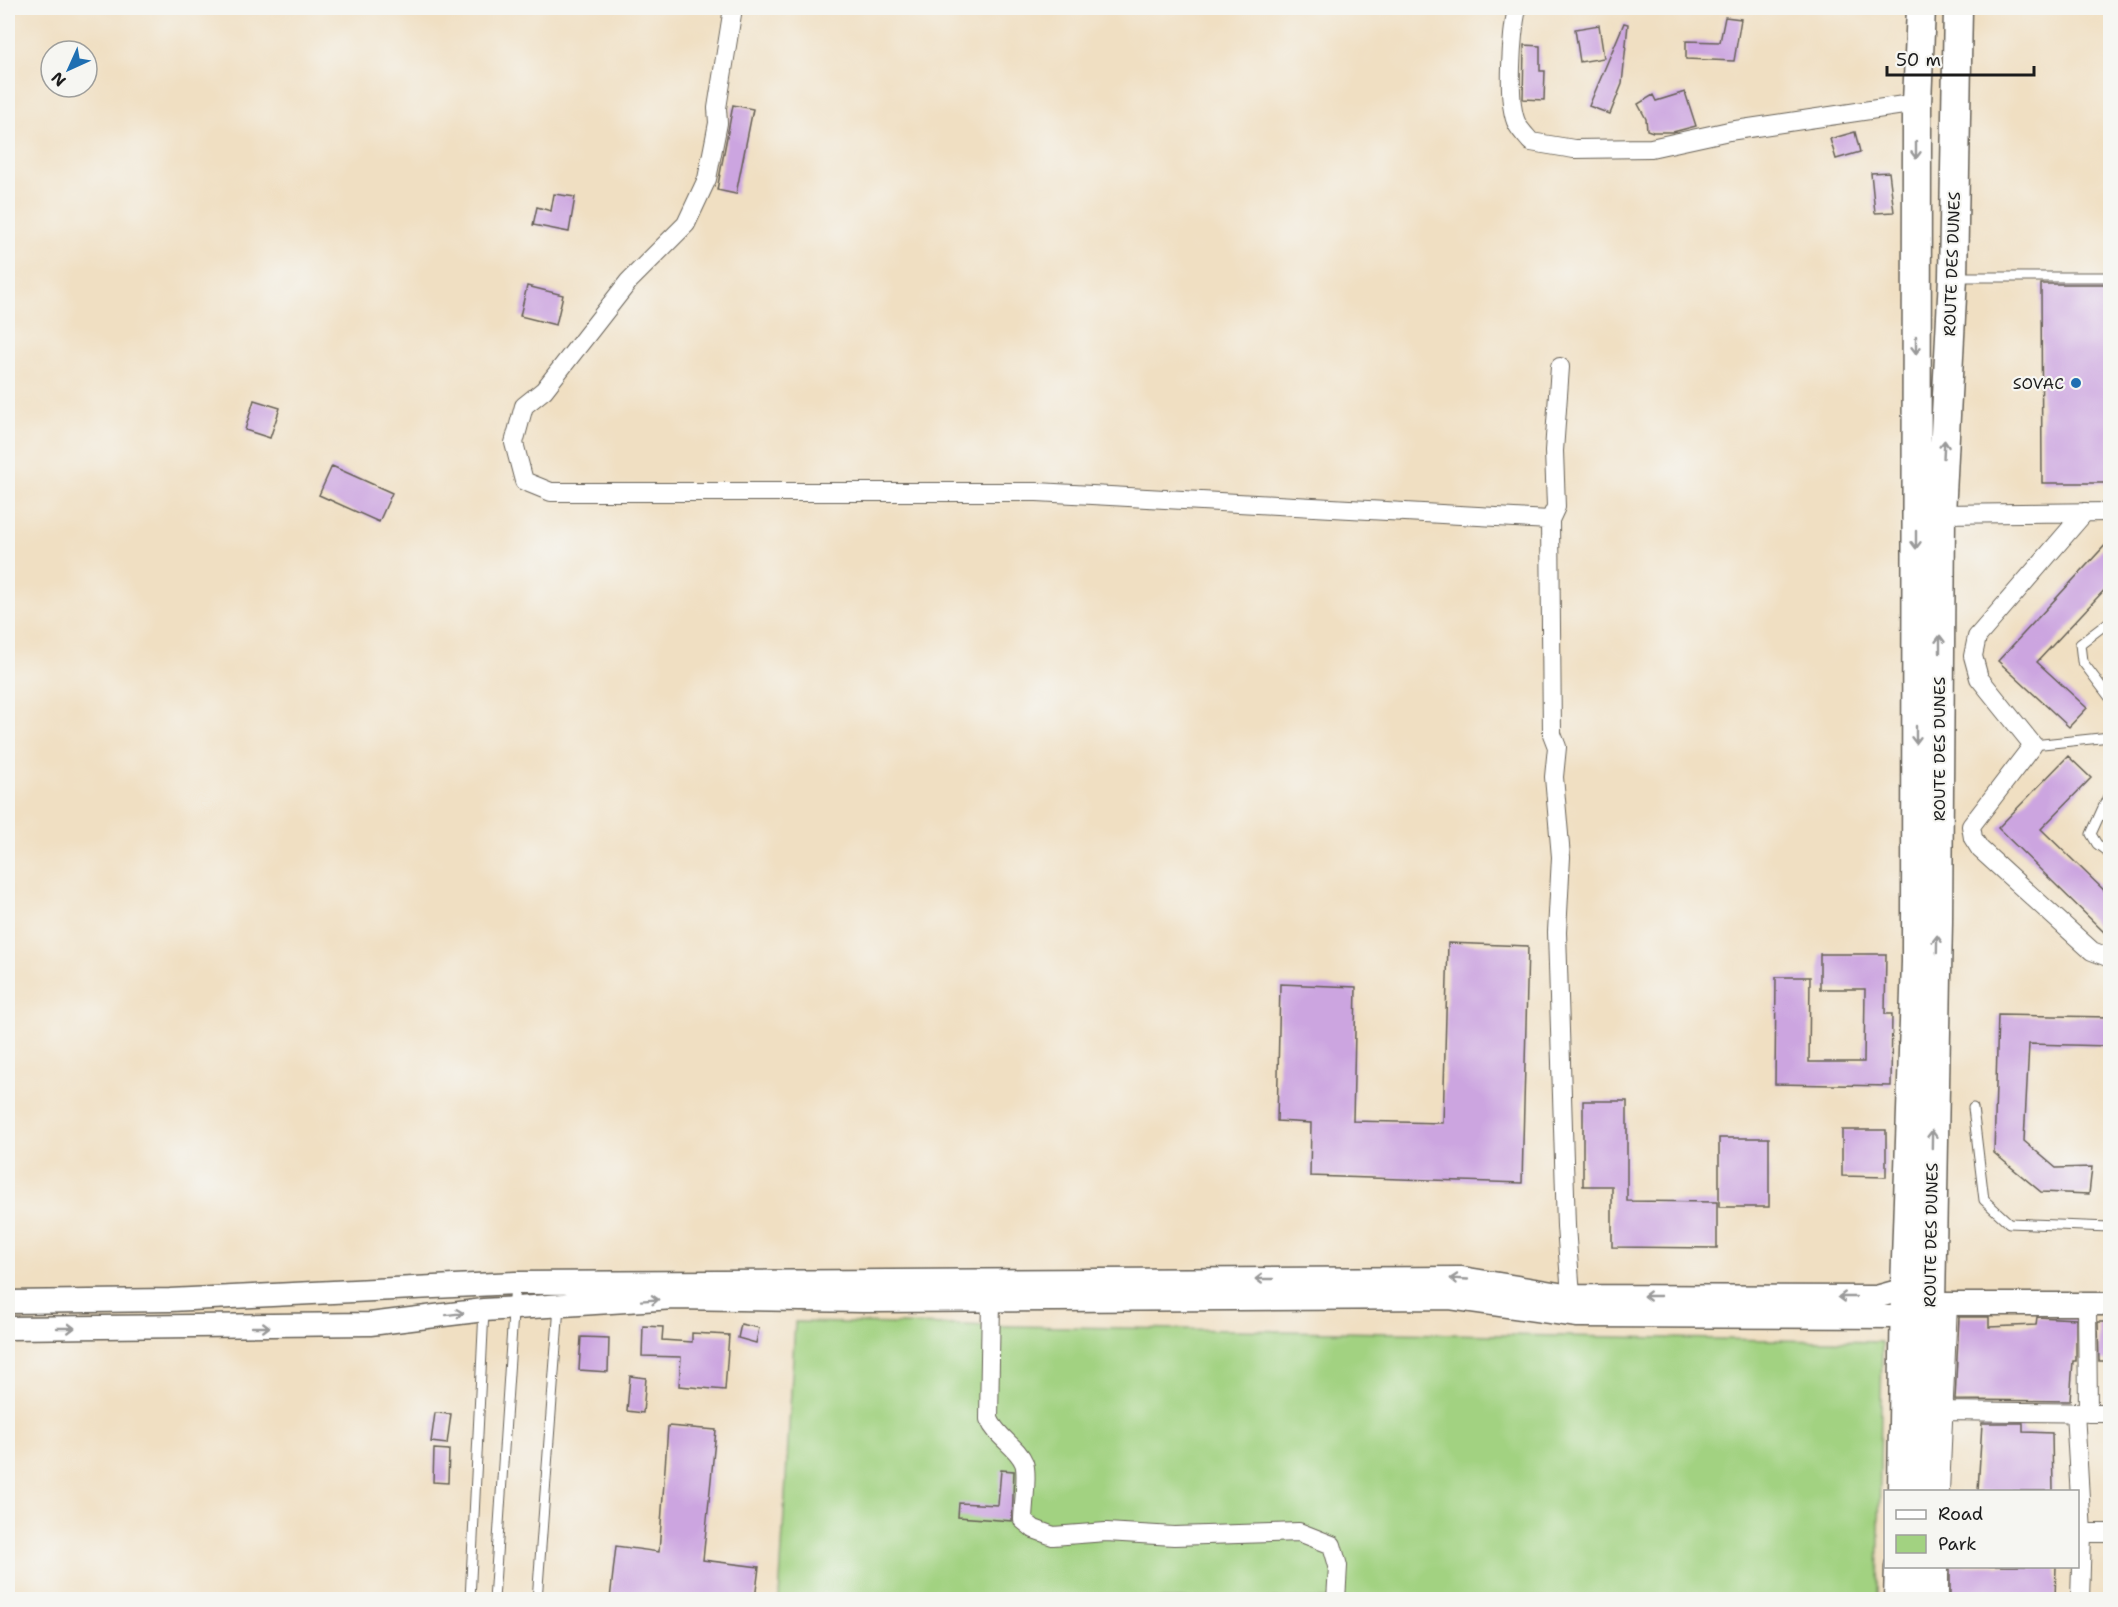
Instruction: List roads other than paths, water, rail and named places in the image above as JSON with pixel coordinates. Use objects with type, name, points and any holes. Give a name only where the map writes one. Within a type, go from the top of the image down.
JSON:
[{"type":"main road","name":"ROUTE DES DUNES","points":[[1902,1490],[1904,1317],[1916,950],[1917,103],[1921,8]]},
{"type":"main road","name":"ROUTE DES DUNES","points":[[1924,1490],[1940,1304],[1941,514],[1953,277],[1958,8]]},
{"type":"main road","points":[[1898,1599],[1899,1568]]},
{"type":"main road","points":[[1920,1599],[1922,1568]]},
{"type":"street","points":[[733,8],[717,108],[718,123],[707,179],[686,224],[629,281],[544,390],[524,406],[514,443],[524,481],[551,492],[1037,492],[1550,520]]},
{"type":"street","points":[[1517,8],[1513,24],[1511,89],[1516,124],[1531,142],[1574,149],[1651,148],[1729,131],[1917,103]]},
{"type":"street","points":[[1560,367],[1554,451],[1556,507],[1550,520],[1552,734],[1557,747],[1554,777],[1561,858],[1557,944],[1570,1296]]},
{"type":"street","points":[[2085,512],[1977,637],[1973,657],[1979,678],[2033,745],[1971,826],[1973,838],[1980,849],[2092,951],[2110,958]]},
{"type":"street","points":[[1941,514],[2110,512]]},
{"type":"street","points":[[8,1302],[170,1300],[515,1283],[1462,1278],[1570,1296],[1876,1297],[1905,1289]]},
{"type":"street","points":[[8,1328],[370,1324],[484,1310],[674,1298],[991,1300],[1450,1298],[1578,1316],[1904,1317]]},
{"type":"street","points":[[991,1300],[989,1419],[995,1433],[1016,1452],[1025,1464],[1023,1520],[1034,1529],[1053,1536],[1106,1532],[1174,1536],[1299,1532],[1332,1545],[1338,1566],[1336,1599]]},
{"type":"street","points":[[1940,1490],[1942,1411],[1940,1304],[2110,1304]]},
{"type":"street","points":[[2080,1599],[2081,1412],[2086,1304]]},
{"type":"street","points":[[1942,1411],[2110,1413]]},
{"type":"street","points":[[2080,1533],[2110,1533]]},
{"type":"street","points":[[1939,1568],[1940,1599]]},
{"type":"lane","points":[[1953,277],[2110,277]]},
{"type":"lane","points":[[2110,621],[2080,644],[2082,661],[2110,698]]},
{"type":"lane","points":[[2033,745],[2110,737]]},
{"type":"lane","points":[[2110,792],[2091,834],[2097,844],[2110,854]]},
{"type":"lane","points":[[1973,1108],[1984,1200],[1996,1214],[2009,1223],[2110,1227]]},
{"type":"lane","points":[[494,1599],[515,1283]]},
{"type":"lane","points":[[537,1599],[559,1306]]},
{"type":"lane","points":[[470,1599],[484,1310]]},
{"type":"place","name":"SOVAC","points":[[2076,383]]}]
